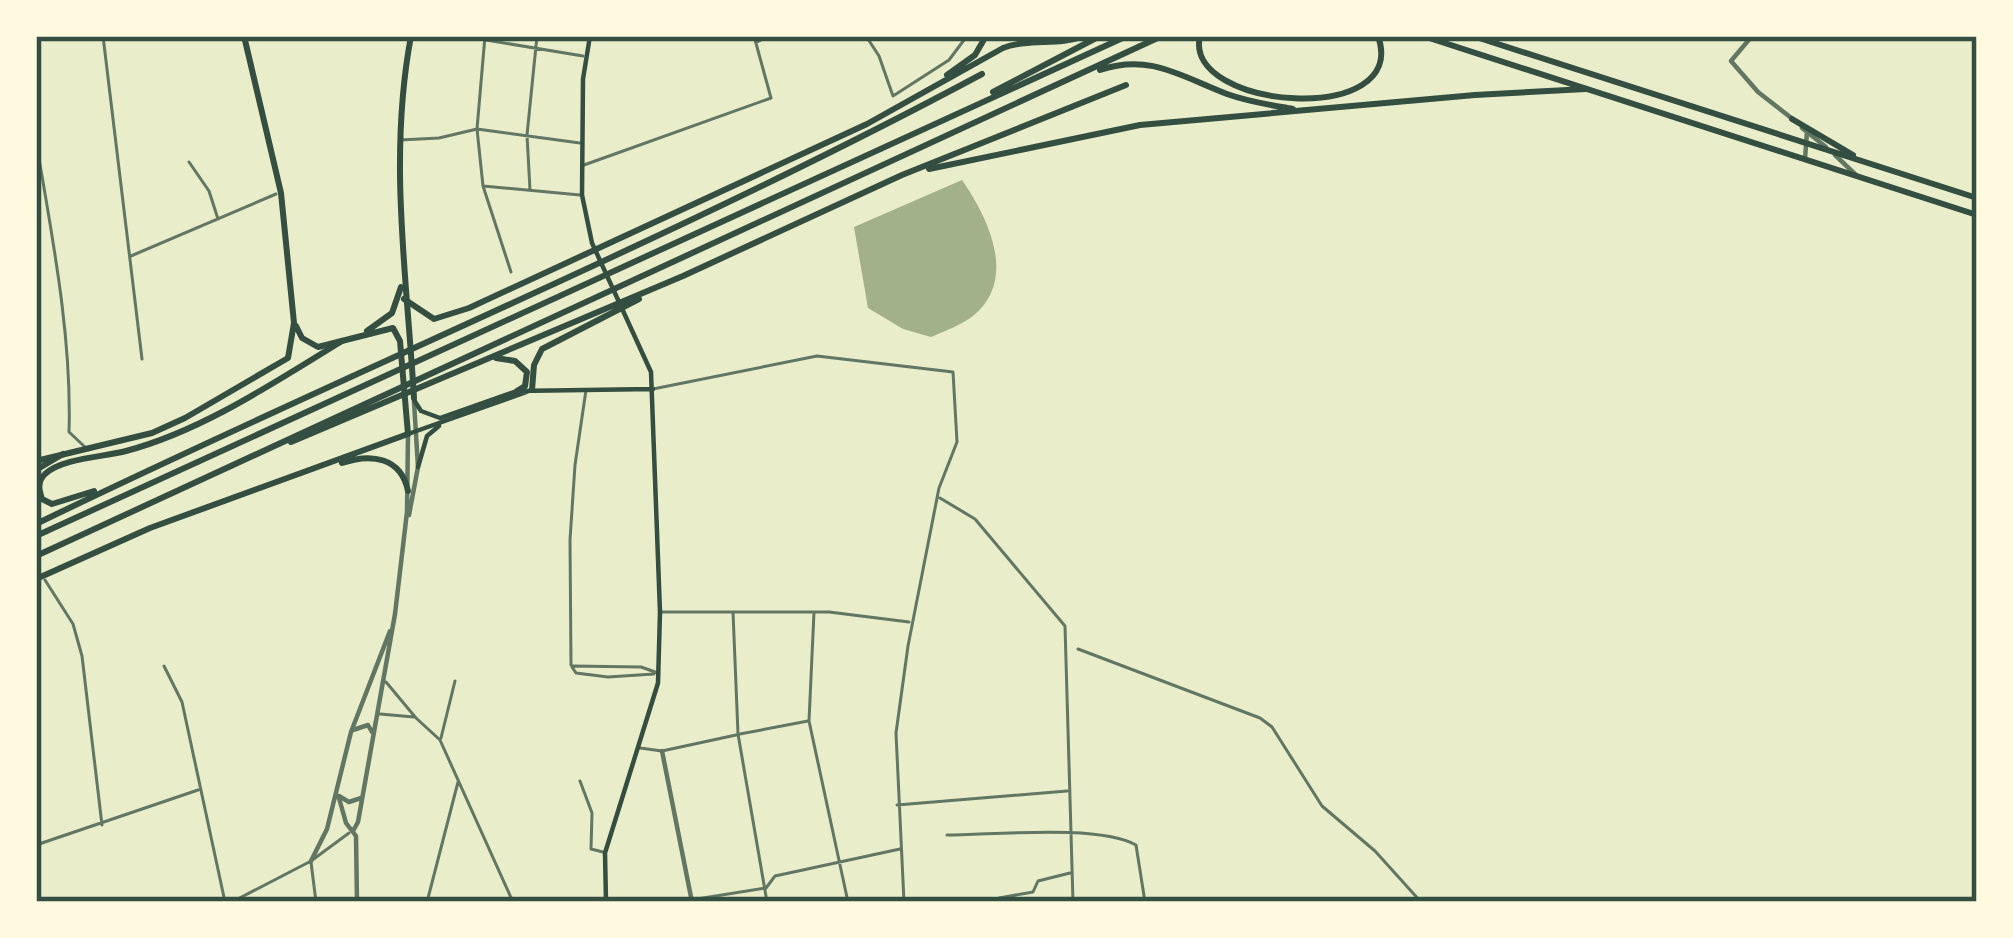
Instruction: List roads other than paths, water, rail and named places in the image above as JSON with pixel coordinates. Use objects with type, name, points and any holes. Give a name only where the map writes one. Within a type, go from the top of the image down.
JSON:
[{"type":"main road","points":[[36,461],[136,438],[185,418],[281,364],[293,345],[281,193],[244,36]]},
{"type":"main road","points":[[408,36],[399,140],[402,283],[414,398],[421,411],[440,418],[517,391],[653,389]]},
{"type":"main road","points":[[590,36],[585,56],[582,195],[592,243],[651,372],[660,612],[658,673],[605,853],[606,902]]},
{"type":"main road","points":[[929,90],[975,55],[986,36]]},
{"type":"main road","points":[[1031,36],[1071,41]]},
{"type":"main road","points":[[404,299],[434,319],[470,308],[778,167],[1018,43],[1057,45],[1085,36]]},
{"type":"main road","points":[[937,122],[1100,36]]},
{"type":"main road","points":[[36,536],[1127,36]]},
{"type":"main road","points":[[249,459],[373,410],[434,376],[916,147],[1162,36]]},
{"type":"main road","points":[[1200,36],[1199,57],[1212,76],[1258,92],[1316,97],[1355,91],[1370,82],[1382,61],[1378,36]]},
{"type":"main road","points":[[1424,36],[1977,215]]},
{"type":"main road","points":[[1473,36],[1977,198]]},
{"type":"main road","points":[[1068,81],[1141,62],[1176,71],[1229,95],[1306,112]]},
{"type":"main road","points":[[36,524],[773,182],[982,74]]},
{"type":"main road","points":[[36,556],[367,401],[493,358],[902,175],[1126,85]]},
{"type":"main road","points":[[902,175],[1140,125],[1586,89]]},
{"type":"main road","points":[[1792,119],[1861,161]]},
{"type":"main road","points":[[532,390],[534,364],[542,349],[683,276]]},
{"type":"main road","points":[[364,333],[392,313],[402,283]]},
{"type":"main road","points":[[294,323],[313,346],[342,341]]},
{"type":"main road","points":[[126,480],[60,503],[52,504],[39,494],[40,479],[50,470],[167,438],[342,341],[393,328],[398,334],[412,432]]},
{"type":"main road","points":[[493,358],[522,364],[527,380],[517,391]]},
{"type":"main road","points":[[40,581],[150,528],[532,390]]},
{"type":"main road","points":[[418,467],[430,432],[454,419]]},
{"type":"main road","points":[[36,470],[63,454]]},
{"type":"main road","points":[[292,478],[370,457],[395,466],[407,491]]},
{"type":"street","points":[[103,36],[142,359]]},
{"type":"street","points":[[530,190],[527,135],[537,36]]},
{"type":"street","points":[[582,166],[771,98],[754,39],[770,36]]},
{"type":"street","points":[[866,36],[879,56],[893,96],[949,59],[967,36]]},
{"type":"street","points":[[1752,36],[1731,62],[1758,92],[1856,175]]},
{"type":"street","points":[[511,272],[483,186],[477,129],[485,38],[585,56]]},
{"type":"street","points":[[399,140],[439,138],[477,129],[582,143]]},
{"type":"street","points":[[1805,159],[1807,132]]},
{"type":"street","points":[[36,141],[56,262],[69,432],[89,449]]},
{"type":"street","points":[[189,162],[209,191],[218,220]]},
{"type":"street","points":[[483,186],[582,195]]},
{"type":"street","points":[[129,257],[281,193]]},
{"type":"street","points":[[653,389],[817,356],[953,372],[957,442],[939,498],[913,622],[896,733],[904,902]]},
{"type":"street","points":[[586,389],[570,540],[571,665],[641,667],[658,673]]},
{"type":"street","points":[[233,902],[311,861],[358,822],[395,614],[414,398]]},
{"type":"street","points":[[405,532],[418,467],[412,432]]},
{"type":"street","points":[[939,498],[975,519],[1065,626],[1073,902]]},
{"type":"street","points":[[40,581],[73,624],[82,656],[102,826]]},
{"type":"street","points":[[660,612],[814,612],[913,622]]},
{"type":"street","points":[[733,612],[738,734],[767,902]]},
{"type":"street","points":[[814,612],[809,721],[848,902]]},
{"type":"street","points":[[316,902],[311,861],[338,795],[351,732],[395,614]]},
{"type":"street","points":[[1078,649],[1260,718],[1272,727],[1322,806],[1375,851],[1421,902]]},
{"type":"street","points":[[164,666],[182,702],[225,902]]},
{"type":"street","points":[[440,740],[455,681]]},
{"type":"street","points":[[386,682],[440,740],[513,902]]},
{"type":"street","points":[[380,714],[416,718]]},
{"type":"street","points":[[639,748],[662,751],[809,721]]},
{"type":"street","points":[[351,732],[368,725],[374,738]]},
{"type":"street","points":[[662,751],[692,901]]},
{"type":"street","points":[[580,781],[592,813],[591,849],[605,853]]},
{"type":"street","points":[[427,902],[458,782]]},
{"type":"street","points":[[36,845],[198,790]]},
{"type":"street","points":[[897,805],[1069,791]]},
{"type":"street","points":[[338,795],[349,802],[363,793]]},
{"type":"street","points":[[338,795],[356,841],[357,902]]},
{"type":"street","points":[[947,835],[1123,838],[1136,845],[1145,902]]},
{"type":"street","points":[[678,902],[766,888],[775,876],[900,849]]},
{"type":"street","points":[[999,898],[1034,892],[1038,880],[1071,873]]},
{"type":"street","points":[[505,902],[507,892]]}]
